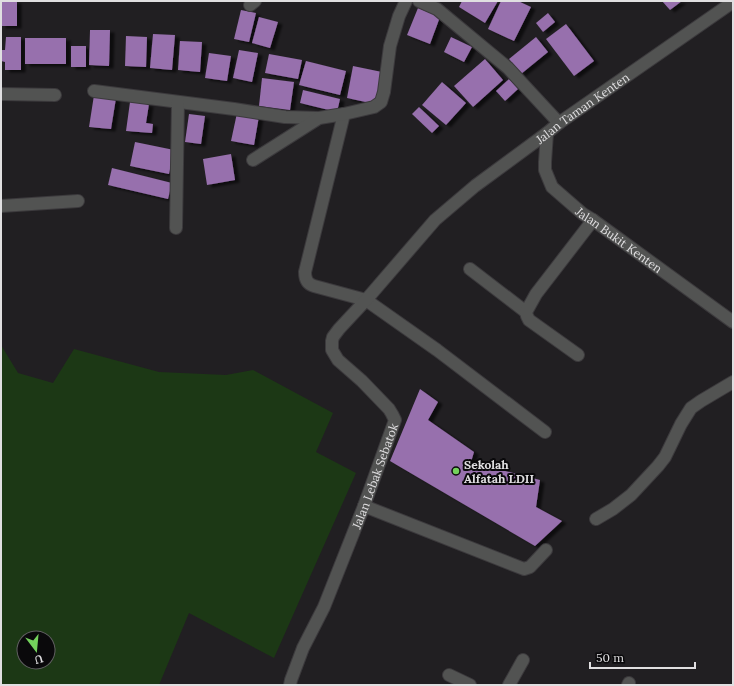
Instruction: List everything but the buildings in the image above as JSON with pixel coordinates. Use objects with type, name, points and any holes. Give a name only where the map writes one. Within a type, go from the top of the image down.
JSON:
[{"type":"street","points":[[94,92],[234,109],[285,117],[319,118],[374,107],[381,102],[384,92],[390,46],[399,16],[406,1]]},
{"type":"street","points":[[419,1],[438,5],[508,68],[559,123]]},
{"type":"street","name":"Jalan Taman Kenten","points":[[436,220],[475,186],[559,123],[733,2]]},
{"type":"street","points":[[1,94],[55,95]]},
{"type":"street","points":[[176,228],[178,102]]},
{"type":"street","points":[[344,114],[305,272],[305,276],[309,284],[366,300],[436,350],[545,432]]},
{"type":"street","points":[[253,160],[319,118]]},
{"type":"street","name":"Jalan Bukit Kenten","points":[[547,133],[545,170],[552,187],[583,214],[733,322]]},
{"type":"street","points":[[1,206],[78,200]]},
{"type":"street","name":"Jalan Lebak Sebatok","points":[[290,685],[303,648],[324,607],[364,506],[395,420],[392,414],[362,381],[341,363],[332,350],[332,341],[339,329],[436,220]]},
{"type":"street","points":[[526,312],[536,294],[593,220]]},
{"type":"street","points":[[470,269],[526,312],[529,320],[578,355]]},
{"type":"street","points":[[596,519],[613,509],[631,495],[658,466],[665,457],[681,424],[691,408],[733,382]]},
{"type":"street","points":[[364,506],[524,569],[530,567],[546,550]]},
{"type":"street","points":[[509,685],[524,660]]},
{"type":"street","points":[[449,675],[470,685]]},
{"type":"green space","points":[[1,345],[18,373],[53,383],[74,349],[159,372],[226,375],[253,370],[333,413],[316,452],[356,473],[274,658],[189,613],[159,685],[1,685]]},
{"type":"place","name":"Sekolah Alfatah LDII","points":[[456,471]]}]
